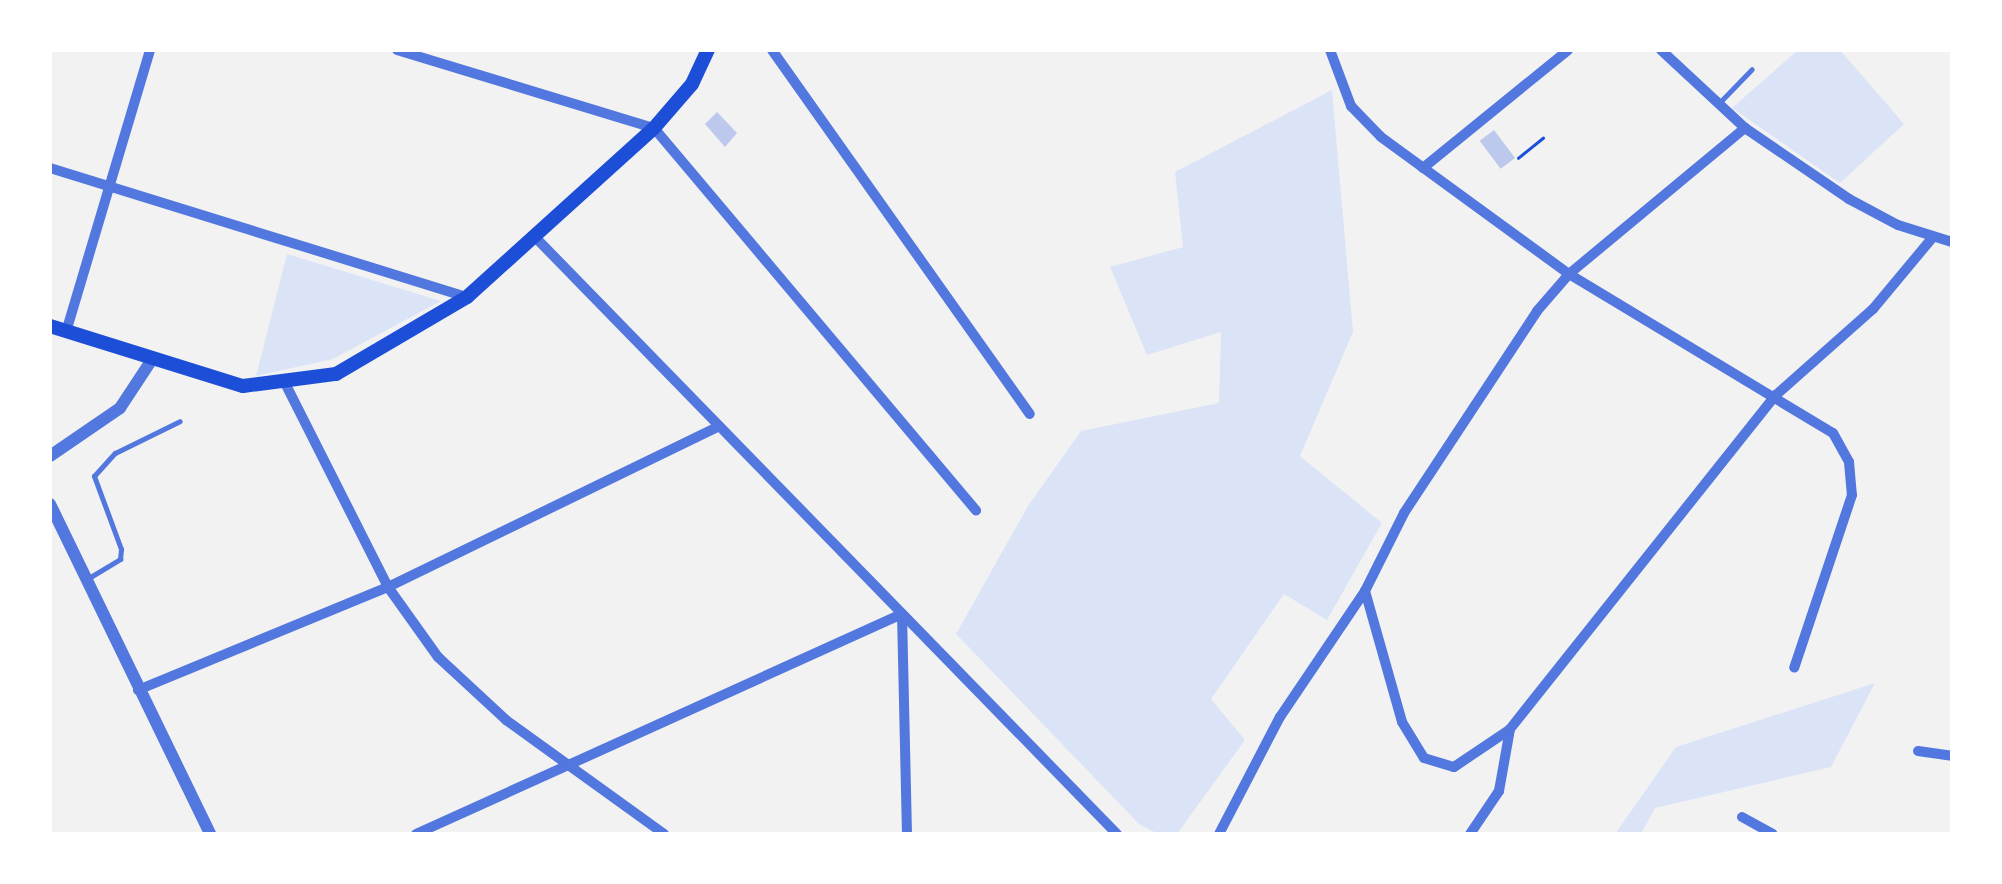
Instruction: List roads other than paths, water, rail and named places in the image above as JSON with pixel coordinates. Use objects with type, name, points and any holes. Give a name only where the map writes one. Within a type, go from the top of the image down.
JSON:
[{"type":"main road","points":[[50,326],[150,361],[243,386],[286,385],[367,360],[467,297],[535,237],[654,128],[692,84],[708,50]]},
{"type":"street","points":[[66,332],[150,50]]},
{"type":"street","points":[[397,50],[654,128],[976,510]]},
{"type":"street","points":[[772,50],[1030,414]]},
{"type":"street","points":[[1330,50],[1358,114],[1423,168],[1569,274],[1776,395],[1833,433],[1852,479],[1848,510],[1794,668]]},
{"type":"street","points":[[1423,168],[1568,50]]},
{"type":"street","points":[[1661,50],[1717,106],[1849,199],[1952,242]]},
{"type":"street","points":[[1218,834],[1280,717],[1364,592],[1404,513],[1526,326],[1569,274],[1745,128]]},
{"type":"street","points":[[50,168],[467,297]]},
{"type":"street","points":[[535,237],[1117,834]]},
{"type":"street","points":[[1364,592],[1402,722],[1424,758],[1454,766],[1481,754],[1510,729],[1776,395],[1873,309],[1933,237]]},
{"type":"street","points":[[50,456],[120,408],[150,361]]},
{"type":"street","points":[[286,385],[388,588],[457,678],[664,834]]},
{"type":"street","points":[[138,690],[388,588],[719,426]]},
{"type":"street","points":[[50,504],[210,834]]},
{"type":"street","points":[[416,834],[572,768],[902,614]]},
{"type":"street","points":[[902,614],[908,834]]},
{"type":"street","points":[[1470,834],[1499,791],[1510,729]]},
{"type":"street","points":[[1918,751],[1952,756]]},
{"type":"street","points":[[1742,818],[1773,834]]},
{"type":"lane","points":[[1717,106],[1752,69]]},
{"type":"lane","points":[[84,581],[120,559],[121,548],[94,476],[115,453],[180,420]]}]
